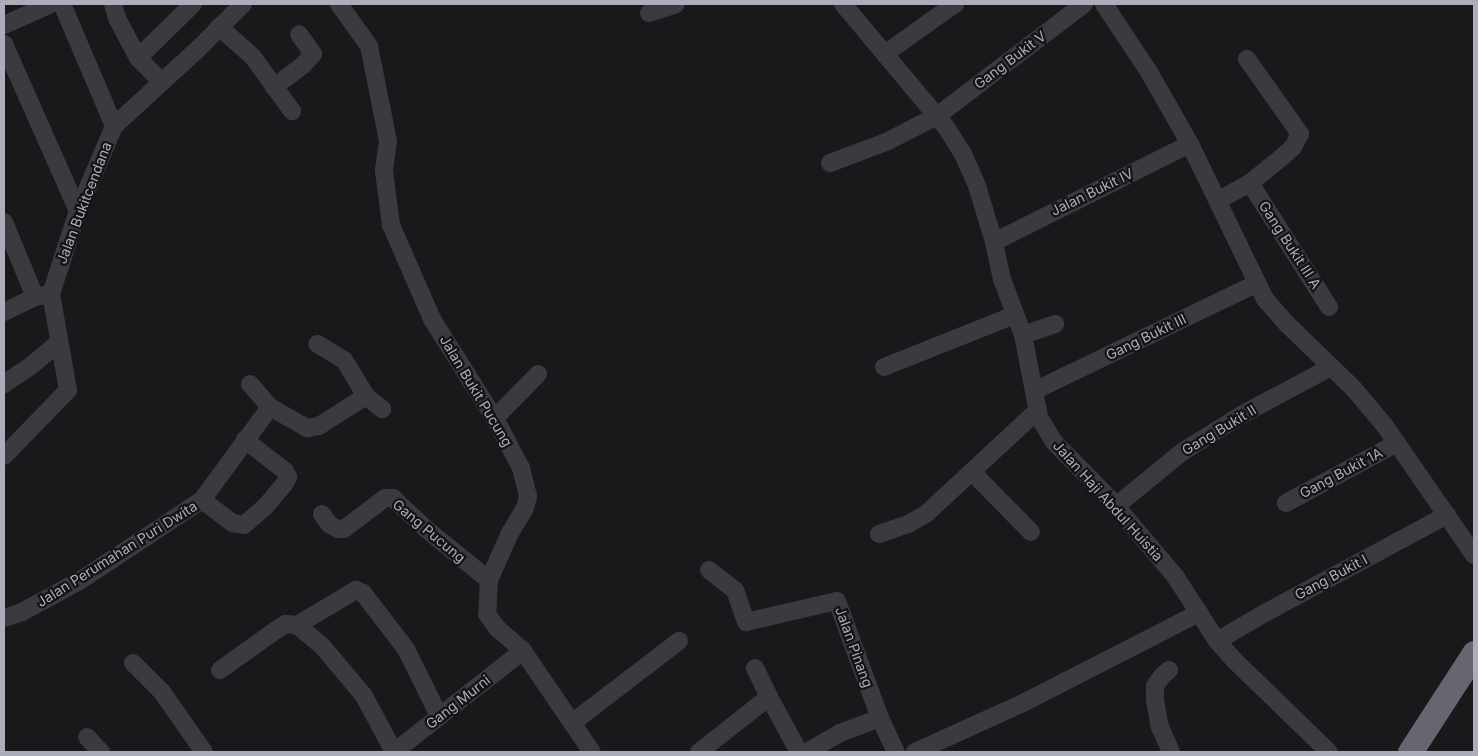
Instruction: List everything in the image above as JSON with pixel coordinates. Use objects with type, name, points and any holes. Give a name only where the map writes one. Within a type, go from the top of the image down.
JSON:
[{"type":"highway","points":[[1410,752],[1474,653]]},
{"type":"street","points":[[4,26],[51,4]]},
{"type":"street","points":[[62,4],[114,126]]},
{"type":"street","points":[[113,4],[117,18],[138,58],[162,82],[243,4]]},
{"type":"street","points":[[138,58],[193,4]]},
{"type":"street","name":"Jalan Bukit Pucung","points":[[340,4],[370,46],[388,141],[384,171],[390,226],[432,319],[494,419],[520,468],[528,496],[525,508],[510,534],[489,580],[487,614],[498,629],[522,651],[592,752]]},
{"type":"street","points":[[650,13],[676,4]]},
{"type":"street","name":"Jalan Haji Abdul Huistia","points":[[843,4],[937,116],[963,154],[977,186],[994,242],[1002,279],[1023,335],[1040,417],[1054,442],[1116,506],[1175,576],[1217,641],[1329,752]]},
{"type":"street","points":[[886,53],[955,4]]},
{"type":"street","name":"Gang Bukit V","points":[[830,163],[886,142],[937,116],[1084,4]]},
{"type":"street","points":[[1104,4],[1149,72],[1190,144],[1266,299],[1287,324],[1354,390],[1397,444],[1474,555]]},
{"type":"street","points":[[219,27],[253,57],[292,112]]},
{"type":"street","points":[[274,87],[304,65],[313,54],[299,34]]},
{"type":"street","points":[[4,44],[78,211]]},
{"type":"street","points":[[1219,200],[1250,183],[1293,147],[1300,134],[1247,59]]},
{"type":"street","name":"Jalan Bukitcendana","points":[[43,295],[114,126],[162,82]]},
{"type":"street","name":"Jalan Bukit IV","points":[[994,242],[1190,144]]},
{"type":"street","name":"Gang Bukit III A","points":[[1250,183],[1329,307]]},
{"type":"street","points":[[4,222],[43,295],[58,343],[68,390],[4,456]]},
{"type":"street","name":"Gang Bukit III","points":[[1034,391],[1257,283]]},
{"type":"street","points":[[4,312],[43,295]]},
{"type":"street","points":[[884,367],[1015,315]]},
{"type":"street","points":[[1023,335],[1055,324]]},
{"type":"street","points":[[4,384],[32,365],[58,343]]},
{"type":"street","points":[[317,344],[344,360],[366,396],[382,409]]},
{"type":"street","name":"Gang Bukit II","points":[[1116,506],[1182,452],[1243,414],[1331,367]]},
{"type":"street","points":[[494,419],[538,374]]},
{"type":"street","points":[[250,384],[270,407],[307,428],[319,426],[366,396]]},
{"type":"street","name":"Jalan Perumahan Puri Dwita","points":[[4,618],[22,612],[81,580],[202,500],[270,407]]},
{"type":"street","points":[[879,534],[908,524],[926,514],[1038,410]]},
{"type":"street","name":"Jalan Perumahan Puri Dwita","points":[[202,500],[232,524],[244,525],[265,507],[285,483],[288,478],[285,471],[245,440]]},
{"type":"street","name":"Gang Bukit 1A","points":[[1286,503],[1397,444]]},
{"type":"street","points":[[972,472],[1031,532]]},
{"type":"street","name":"Gang Pucung","points":[[322,514],[329,524],[338,529],[344,529],[384,498],[393,498],[426,529],[489,580]]},
{"type":"street","name":"Gang Bukit I","points":[[1217,641],[1447,515]]},
{"type":"street","name":"Jalan Pinang","points":[[709,570],[735,590],[746,622],[837,601],[880,718],[896,752]]},
{"type":"street","points":[[297,625],[356,590],[363,593],[406,649],[439,716]]},
{"type":"street","points":[[916,752],[1023,703],[1200,613]]},
{"type":"street","points":[[220,670],[286,624],[297,625],[323,647],[364,696],[394,752]]},
{"type":"street","points":[[572,723],[678,641]]},
{"type":"street","name":"Gang Murni","points":[[394,752],[522,651]]},
{"type":"street","points":[[133,663],[162,692],[204,752]]},
{"type":"street","points":[[755,668],[768,697],[799,752]]},
{"type":"street","points":[[1169,670],[1155,686],[1155,700],[1160,727],[1171,752]]},
{"type":"street","points":[[699,752],[768,697]]},
{"type":"street","points":[[807,752],[840,733],[880,718]]},
{"type":"street","points":[[87,736],[100,752]]}]
